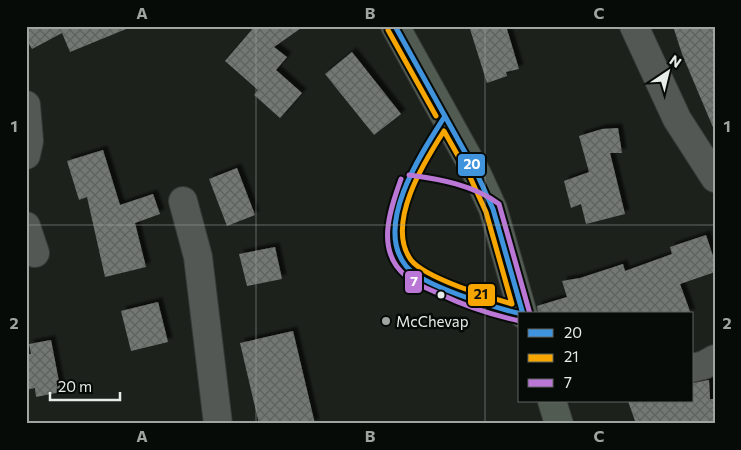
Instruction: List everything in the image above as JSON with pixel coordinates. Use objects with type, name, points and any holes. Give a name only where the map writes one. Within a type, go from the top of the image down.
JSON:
[{"type":"main road","points":[[395,26],[477,174],[493,209],[522,312]]},
{"type":"main road","points":[[552,402],[559,424]]},
{"type":"street","points":[[634,26],[677,119],[715,178]]},
{"type":"street","points":[[26,105],[29,141],[26,155]]},
{"type":"street","points":[[183,201],[198,257],[218,424]]},
{"type":"street","points":[[26,226],[34,253]]},
{"type":"street","points":[[694,368],[715,359]]},
{"type":"building","points":[[26,26],[131,27],[70,52],[62,33],[32,49],[26,39]]},
{"type":"building","points":[[255,26],[304,26],[274,47],[287,57],[276,70],[302,93],[280,118],[254,95],[258,90],[225,61]]},
{"type":"building","points":[[469,26],[506,26],[519,69],[506,72],[507,76],[487,83]]},
{"type":"building","points":[[673,26],[715,26],[715,132],[682,54]]},
{"type":"building","points":[[352,52],[401,114],[374,135],[325,74]]},
{"type":"building","points":[[618,128],[622,153],[610,153],[625,214],[586,224],[581,204],[571,208],[564,181],[589,172],[579,136],[602,129]]},
{"type":"building","points":[[103,150],[120,205],[153,194],[160,214],[135,223],[146,267],[105,277],[87,197],[79,200],[67,161]]},
{"type":"building","points":[[237,168],[255,215],[227,226],[209,179]]},
{"type":"building","points":[[706,235],[715,262],[715,272],[680,284],[690,312],[538,312],[537,306],[567,297],[562,281],[580,278],[623,264],[625,271],[672,254],[670,247]]},
{"type":"building","points":[[275,247],[282,279],[247,286],[239,254]]},
{"type":"building","points":[[158,302],[168,342],[131,351],[121,311]]},
{"type":"building","points":[[293,331],[315,424],[259,424],[240,343]]},
{"type":"building","points":[[51,340],[61,392],[36,397],[35,388],[26,390],[26,354],[31,354],[29,344]]},
{"type":"building","points":[[709,380],[710,399],[715,399],[715,424],[636,424],[628,402],[694,402],[694,383]]},
{"type":"transit line","name":"20","points":[[395,26],[477,174],[493,209],[522,312]]},
{"type":"transit line","name":"21","points":[[388,30],[436,116]]},
{"type":"transit line","name":"20","points":[[445,116],[414,168],[404,189],[395,230],[397,249],[406,266],[427,281],[460,295],[518,313]]},
{"type":"transit line","name":"21","points":[[444,131],[470,177],[486,212],[512,304],[458,286],[430,274],[411,260],[404,245],[402,229],[410,194],[427,159],[444,131]]},
{"type":"transit line","name":"7","points":[[409,175],[444,181],[467,188],[479,192],[499,204],[529,312]]},
{"type":"transit line","name":"7","points":[[401,179],[393,204],[388,230],[388,242],[396,266],[410,279],[426,288],[479,310],[518,321]]},
{"type":"place","name":"McChevap","points":[[386,321]]}]
